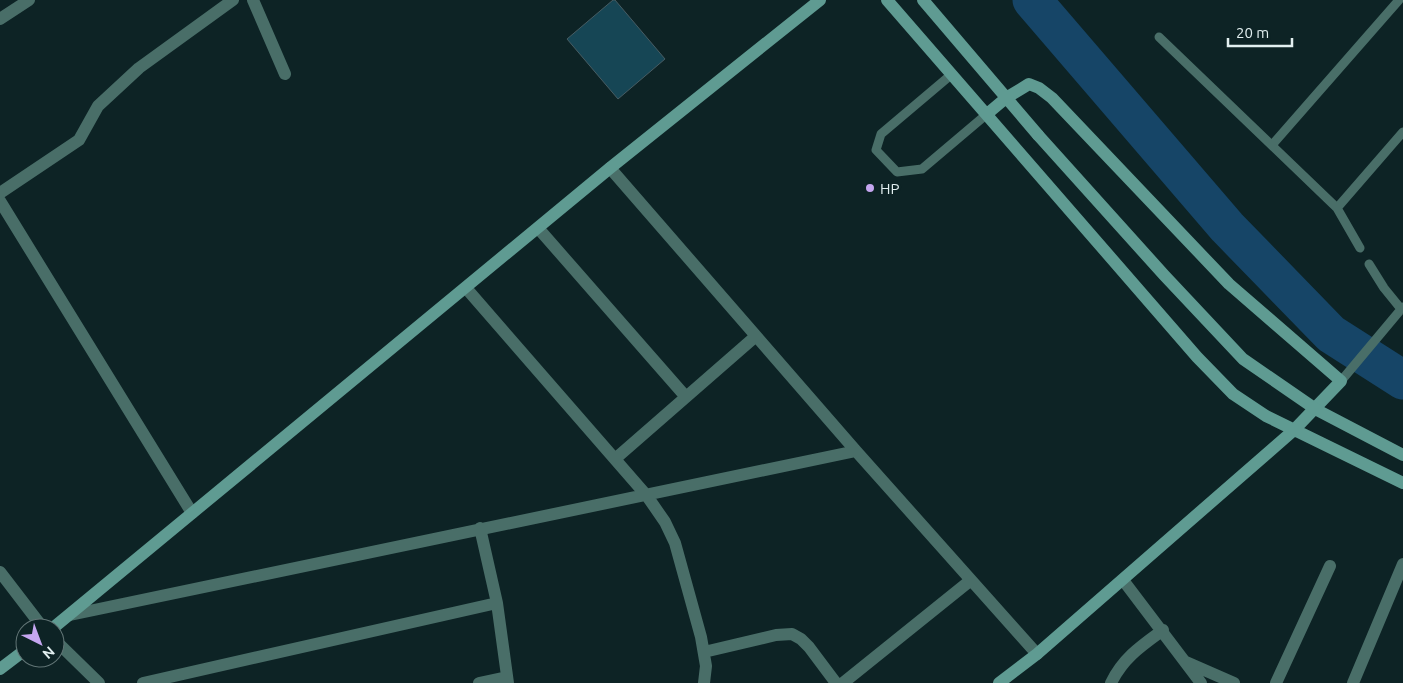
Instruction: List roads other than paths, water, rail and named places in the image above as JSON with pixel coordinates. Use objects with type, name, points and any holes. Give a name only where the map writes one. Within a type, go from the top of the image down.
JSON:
[{"type":"street","points":[[0,19],[29,0]]},
{"type":"street","points":[[0,193],[79,140],[98,106],[139,68],[233,0]]},
{"type":"street","points":[[253,0],[285,74]]},
{"type":"street","points":[[65,619],[610,168],[820,0]]},
{"type":"street","points":[[887,0],[1197,357],[1233,394],[1266,416],[1403,483]]},
{"type":"street","points":[[924,0],[1038,135],[1164,276],[1243,359],[1317,410],[1403,454]]},
{"type":"street","points":[[986,114],[1006,98],[1029,84],[1039,88],[1052,98],[1229,284],[1341,381],[1294,430],[1037,654],[999,683]]},
{"type":"street","points":[[610,168],[856,451],[1037,654]]},
{"type":"street","points":[[0,201],[192,513]]},
{"type":"street","points":[[538,228],[686,397]]},
{"type":"street","points":[[466,288],[616,459],[647,496],[665,522],[675,543],[704,652],[706,666],[704,683]]},
{"type":"street","points":[[616,459],[756,336]]},
{"type":"street","points":[[70,615],[856,451]]},
{"type":"street","points":[[478,683],[508,680],[497,603],[480,528]]},
{"type":"street","points":[[1353,683],[1403,564]]},
{"type":"street","points":[[1276,683],[1330,566]]},
{"type":"street","points":[[0,572],[35,618]]},
{"type":"street","points":[[843,683],[971,580]]},
{"type":"street","points":[[1122,580],[1163,630],[1202,683]]},
{"type":"street","points":[[143,683],[497,603]]},
{"type":"street","points":[[1111,683],[1118,668],[1131,653],[1163,630]]},
{"type":"street","points":[[704,652],[776,635],[792,634],[809,647],[836,683]]},
{"type":"street","points":[[65,650],[99,683]]},
{"type":"street","points":[[0,669],[15,658]]},
{"type":"street","points":[[1186,662],[1234,683]]},
{"type":"lane","points":[[1272,145],[1399,0]]},
{"type":"lane","points":[[1159,37],[1337,208],[1360,248]]},
{"type":"lane","points":[[952,74],[880,134],[876,150],[897,172],[922,169],[986,114]]},
{"type":"lane","points":[[1337,208],[1403,132]]},
{"type":"lane","points":[[1341,381],[1402,308],[1384,288],[1369,264]]},
{"type":"waterway","points":[[1032,0],[1227,227],[1331,334],[1403,380]]},
{"type":"place","name":"HP","points":[[870,188]]}]
